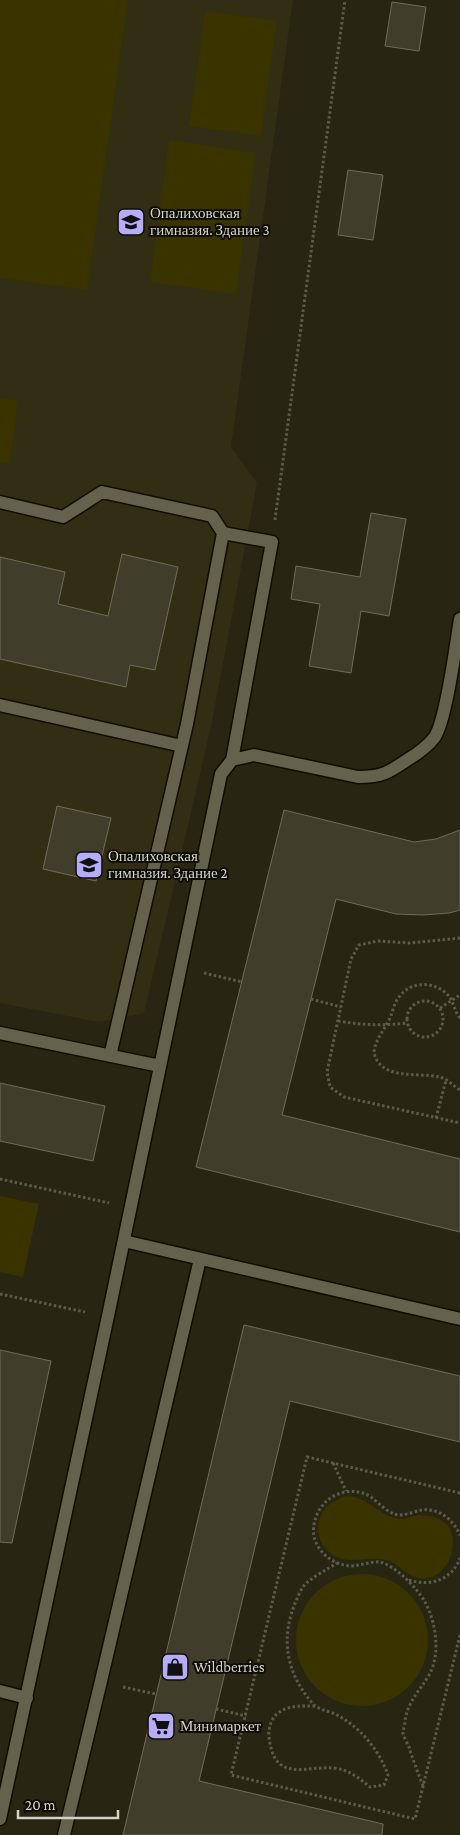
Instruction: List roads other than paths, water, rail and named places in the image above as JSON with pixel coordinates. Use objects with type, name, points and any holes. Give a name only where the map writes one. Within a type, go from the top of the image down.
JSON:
[{"type":"lane","points":[[0,502],[63,517],[102,492],[212,516],[223,533],[182,746],[110,1056]]},
{"type":"lane","points":[[0,1819],[131,1208],[221,774],[232,760],[272,542],[223,533]]},
{"type":"lane","points":[[232,760],[254,755],[358,777],[373,777],[389,773],[421,751],[435,737],[442,719],[460,619]]},
{"type":"lane","points":[[0,705],[182,746]]},
{"type":"lane","points":[[0,1034],[160,1066]]},
{"type":"lane","points":[[124,1241],[460,1319]]},
{"type":"lane","points":[[64,1835],[200,1259]]},
{"type":"lane","points":[[0,1691],[27,1698]]},
{"type":"place","name":"Опалиховская гимназия. Здание 3","points":[[131,222]]},
{"type":"place","name":"Опалиховская гимназия. Здание 2","points":[[89,865]]},
{"type":"place","name":"Wildberries","points":[[175,1667]]},
{"type":"place","name":"Минимаркет","points":[[161,1726]]}]
